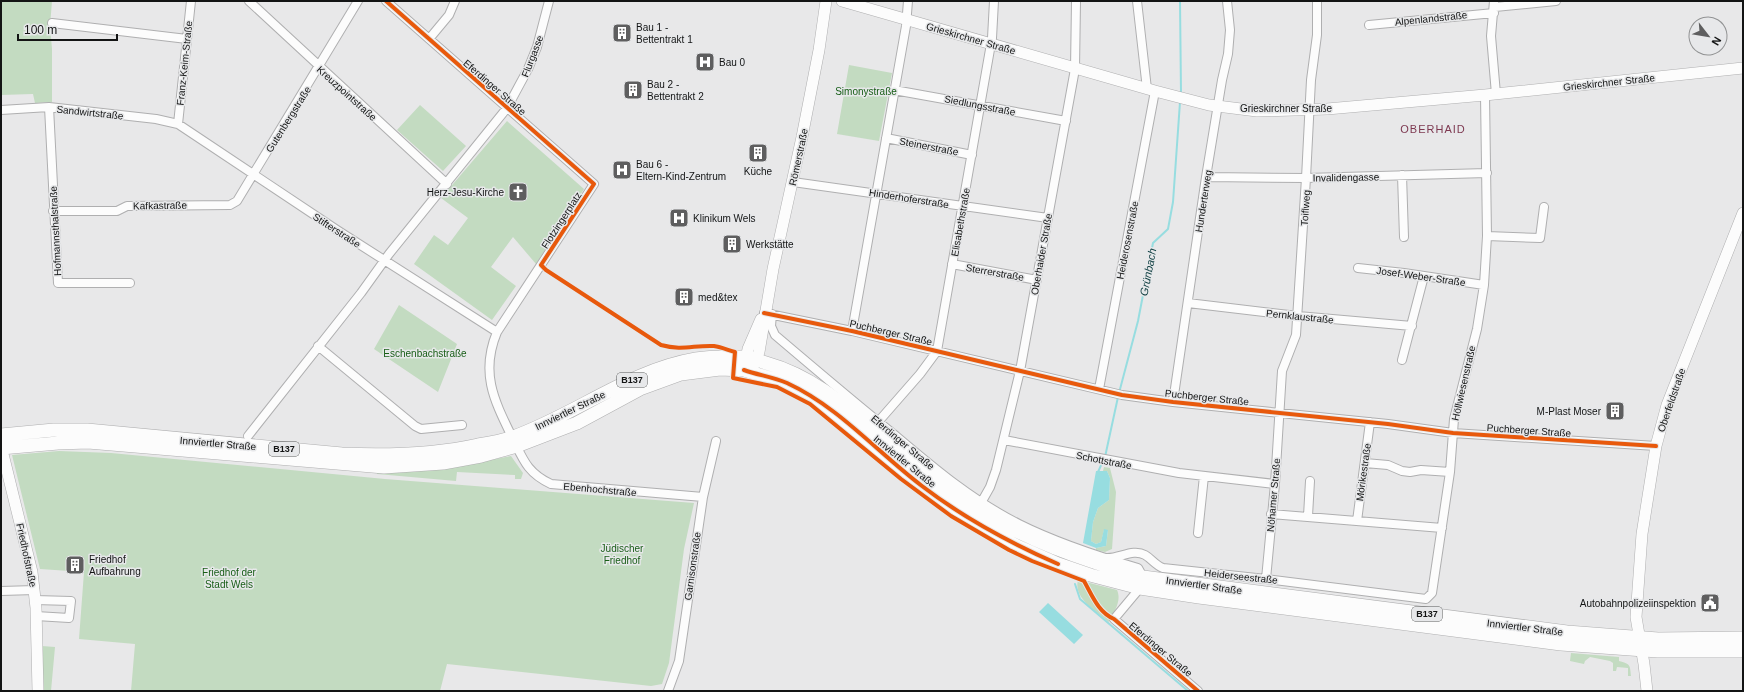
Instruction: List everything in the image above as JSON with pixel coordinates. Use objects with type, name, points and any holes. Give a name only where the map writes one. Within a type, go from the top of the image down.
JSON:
[{"type":"main road","name":"Römerstraße","points":[[747,371],[751,359],[755,331],[768,314],[773,269],[793,182],[819,50],[826,1]]},
{"type":"main road","name":"Grieskirchner Straße","points":[[842,1],[1075,69],[1181,98],[1218,106],[1257,110],[1309,110],[1490,94],[1743,68]]},
{"type":"main road","name":"Oberfeldstraße","points":[[1647,691],[1636,617],[1642,534],[1656,446],[1667,405],[1743,214]]},
{"type":"main road","name":"Innviertler Straße","points":[[1,447],[58,443],[118,444],[384,467],[443,463],[481,456],[514,442],[635,378],[661,368],[696,359],[720,356],[751,359],[783,367],[821,387],[929,476],[991,518],[1022,535],[1141,582],[1199,597],[1507,637],[1642,651],[1743,651]]},
{"type":"main road","name":"Innviertler Straße","points":[[1,435],[54,430],[87,430],[283,449],[379,456],[433,453],[514,442],[577,423],[640,389],[681,374],[720,369],[747,371],[786,383],[815,398],[849,424],[921,486],[985,529],[1017,546],[1058,564],[1090,575],[1567,632],[1673,639],[1743,638]]},
{"type":"main road","name":"Friedhofstraße","points":[[1,447],[32,572],[35,595],[38,691]]},
{"type":"street","name":"Franz-Keim-Straße","points":[[178,124],[191,1]]},
{"type":"street","name":"Kreuzpointstraße","points":[[249,1],[447,184]]},
{"type":"street","name":"Gutenbergstraße","points":[[254,175],[358,1]]},
{"type":"street","name":"Eferdinger Straße","points":[[386,1],[594,184]]},
{"type":"street","points":[[429,39],[449,15],[455,1]]},
{"type":"street","name":"Flurgasse","points":[[507,108],[528,69],[537,47],[549,1]]},
{"type":"street","points":[[852,331],[907,19],[908,1]]},
{"type":"street","name":"Elisabethstraße","points":[[878,422],[920,374],[937,351],[991,44],[994,1]]},
{"type":"street","name":"Oberhaider Straße","points":[[981,502],[990,487],[996,470],[1020,371],[1075,69],[1076,1]]},
{"type":"street","name":"Heiderosenstraße","points":[[1098,389],[1151,90],[1137,1]]},
{"type":"street","name":"Hunderterweg","points":[[1173,402],[1206,177],[1228,54],[1230,36],[1227,1]]},
{"type":"street","name":"Toiflweg","points":[[1279,412],[1282,372],[1296,335],[1298,316],[1309,110],[1316,35],[1317,1]]},
{"type":"street","name":"Alpenlandstraße","points":[[1369,25],[1494,7],[1556,1]]},
{"type":"street","name":"Höllwiesenstraße","points":[[1426,599],[1432,593],[1450,472],[1454,419],[1477,328],[1484,285],[1487,236],[1487,173],[1491,36],[1494,7]]},
{"type":"street","points":[[52,23],[186,39]]},
{"type":"street","name":"Siedlungsstraße","points":[[894,90],[1066,121]]},
{"type":"street","name":"Sandwirtstraße","points":[[1,110],[49,108],[156,119],[178,124]]},
{"type":"street","name":"Hofmannsthalstraße","points":[[49,108],[53,210],[58,283],[130,283]]},
{"type":"street","points":[[248,436],[361,293],[385,260],[507,108]]},
{"type":"street","name":"Stifterstraße","points":[[178,124],[337,230],[497,332]]},
{"type":"street","name":"Steinerstraße","points":[[886,138],[972,155]]},
{"type":"street","name":"Invalidengasse","points":[[1206,177],[1306,178],[1487,173]]},
{"type":"street","name":"Kafkastraße","points":[[53,210],[117,211],[127,206],[230,205],[237,201],[254,175]]},
{"type":"street","points":[[1402,175],[1404,237]]},
{"type":"street","name":"Hinderhoferstraße","points":[[793,182],[1048,218]]},
{"type":"street","name":"Flotzingerplatz","points":[[514,442],[498,410],[492,392],[489,374],[493,342],[497,332],[594,184]]},
{"type":"street","points":[[1487,236],[1540,238],[1544,208]]},
{"type":"street","name":"Sterrerstraße","points":[[952,264],[1037,280]]},
{"type":"street","name":"Josef-Weber-Straße","points":[[1358,268],[1404,272],[1484,285]]},
{"type":"street","points":[[1402,360],[1424,276]]},
{"type":"street","name":"Pernklaustraße","points":[[1188,303],[1298,316],[1412,326]]},
{"type":"street","name":"Eferdinger Straße","points":[[768,314],[775,335],[944,477],[981,502],[1018,524],[1047,537],[1106,558]]},
{"type":"street","name":"Puchberger Straße","points":[[768,314],[852,331],[1120,394],[1173,402],[1279,412],[1453,432],[1656,446]]},
{"type":"street","points":[[318,346],[415,426],[421,429],[462,426]]},
{"type":"street","name":"Nöhamer Straße","points":[[1266,579],[1275,484],[1279,412]]},
{"type":"street","name":"Mörikestraße","points":[[1357,521],[1370,422]]},
{"type":"street","name":"Schottstraße","points":[[1004,440],[1103,460],[1204,476],[1275,484]]},
{"type":"street","name":"Garnisonstraße","points":[[668,691],[679,661],[703,497],[716,441]]},
{"type":"street","name":"Ebenhochstraße","points":[[514,442],[525,464],[531,471],[537,477],[551,484],[703,497]]},
{"type":"street","points":[[1365,463],[1388,465],[1402,471],[1410,472],[1420,470],[1450,472]]},
{"type":"street","points":[[1198,533],[1204,476]]},
{"type":"street","points":[[1308,516],[1310,480]]},
{"type":"street","points":[[1271,514],[1442,528]]},
{"type":"street","name":"Heiderseestraße","points":[[1106,558],[1114,559],[1136,552],[1146,555],[1156,565],[1162,568],[1266,579],[1426,599]]},
{"type":"street","points":[[1106,558],[1138,568],[1141,582]]},
{"type":"street","name":"Eferdinger Straße","points":[[1141,582],[1114,619],[1198,691]]},
{"type":"street","points":[[1,591],[71,601],[69,618],[36,616]]},
{"type":"green space","points":[[1,1],[52,1],[50,26],[52,49],[52,102],[35,103],[33,94],[1,95]]},
{"type":"green space","name":"Simonystraße","points":[[849,65],[892,73],[879,141],[837,134]]},
{"type":"green space","points":[[420,105],[466,146],[443,171],[397,130]]},
{"type":"green space","points":[[507,121],[584,189],[536,264],[513,237],[491,267],[516,286],[492,320],[414,264],[434,235],[448,245],[468,218],[441,198]]},
{"type":"green space","name":"Eschenbachstraße","points":[[399,305],[457,344],[438,392],[374,349]]},
{"type":"green space","name":"Friedhof der Stadt Wels","points":[[59,451],[111,453],[385,479],[694,503],[684,549],[669,663],[662,684],[651,686],[447,664],[440,691],[131,691],[135,644],[79,639],[84,572],[40,569],[12,455]]},
{"type":"green space","points":[[511,456],[523,473],[521,479],[515,479],[515,475],[457,472],[456,481],[377,474],[377,471],[441,469]]},
{"type":"green space","points":[[1104,467],[1110,468],[1116,492],[1112,549],[1105,552],[1096,550],[1096,548],[1106,546],[1108,530],[1104,530],[1101,542],[1096,544],[1091,541],[1093,522],[1098,508],[1109,500],[1110,478],[1107,471],[1103,471]]},
{"type":"green space","points":[[1078,580],[1117,590],[1119,598],[1118,602],[1109,622],[1082,599],[1077,587]]},
{"type":"green space","points":[[42,646],[55,647],[51,691],[43,691]]},
{"type":"green space","points":[[1571,653],[1619,657],[1619,661],[1629,665],[1631,676],[1628,676],[1628,668],[1617,667],[1616,671],[1613,671],[1613,663],[1610,661],[1590,657],[1584,664],[1570,661]]},
{"type":"water","points":[[1096,471],[1107,471],[1110,478],[1109,500],[1098,508],[1093,522],[1091,541],[1096,544],[1101,542],[1104,529],[1108,530],[1106,546],[1096,548],[1083,543]]},
{"type":"water","points":[[1048,603],[1083,635],[1074,644],[1039,612]]},
{"type":"waterway","name":"Grünbach","points":[[1180,1],[1181,94]]},
{"type":"waterway","name":"Grünbach","points":[[1119,393],[1138,321],[1153,243],[1168,229],[1173,202],[1180,102]]},
{"type":"waterway","name":"Grünbach","points":[[1105,457],[1118,397]]},
{"type":"waterway","name":"Grünbach","points":[[1098,472],[1103,461]]},
{"type":"waterway","name":"Grünbach","points":[[1075,584],[1080,599],[1188,691]]},
{"type":"cycle path","points":[[386,1],[594,184],[541,265],[546,270],[661,345],[675,348],[714,346],[735,352],[733,378],[777,387],[810,404],[901,479],[951,516],[1009,550],[1032,561],[1084,581],[1096,603],[1108,616],[1114,619],[1198,691]]},
{"type":"cycle path","points":[[764,313],[852,331],[1122,395],[1173,402],[1388,424],[1453,433],[1656,446]]},
{"type":"cycle path","points":[[744,370],[787,383],[824,404],[905,473],[954,509],[1004,538],[1058,564]]},
{"type":"place","name":"Bau 1 - Bettentrakt 1","points":[[622,33]]},
{"type":"place","name":"Bau 0","points":[[705,62]]},
{"type":"place","name":"Bau 2 - Bettentrakt 2","points":[[633,90]]},
{"type":"place","name":"Küche","points":[[758,153]]},
{"type":"place","name":"Bau 6 - Eltern-Kind-Zentrum","points":[[622,170]]},
{"type":"place","name":"Herz-Jesu-Kirche","points":[[518,192]]},
{"type":"place","name":"Klinikum Wels","points":[[679,218]]},
{"type":"place","name":"Werkstätte","points":[[732,244]]},
{"type":"place","name":"med&tex","points":[[684,297]]},
{"type":"place","name":"M-Plast Moser","points":[[1615,411]]},
{"type":"place","name":"Friedhof Aufbahrung","points":[[75,565]]},
{"type":"place","name":"Autobahnpolizeiinspektion","points":[[1710,603]]},
{"type":"district","name":"OBERHAID","points":[[1433,129]]},
{"type":"park label","name":"Jüdischer Friedhof","points":[[622,554]]}]
